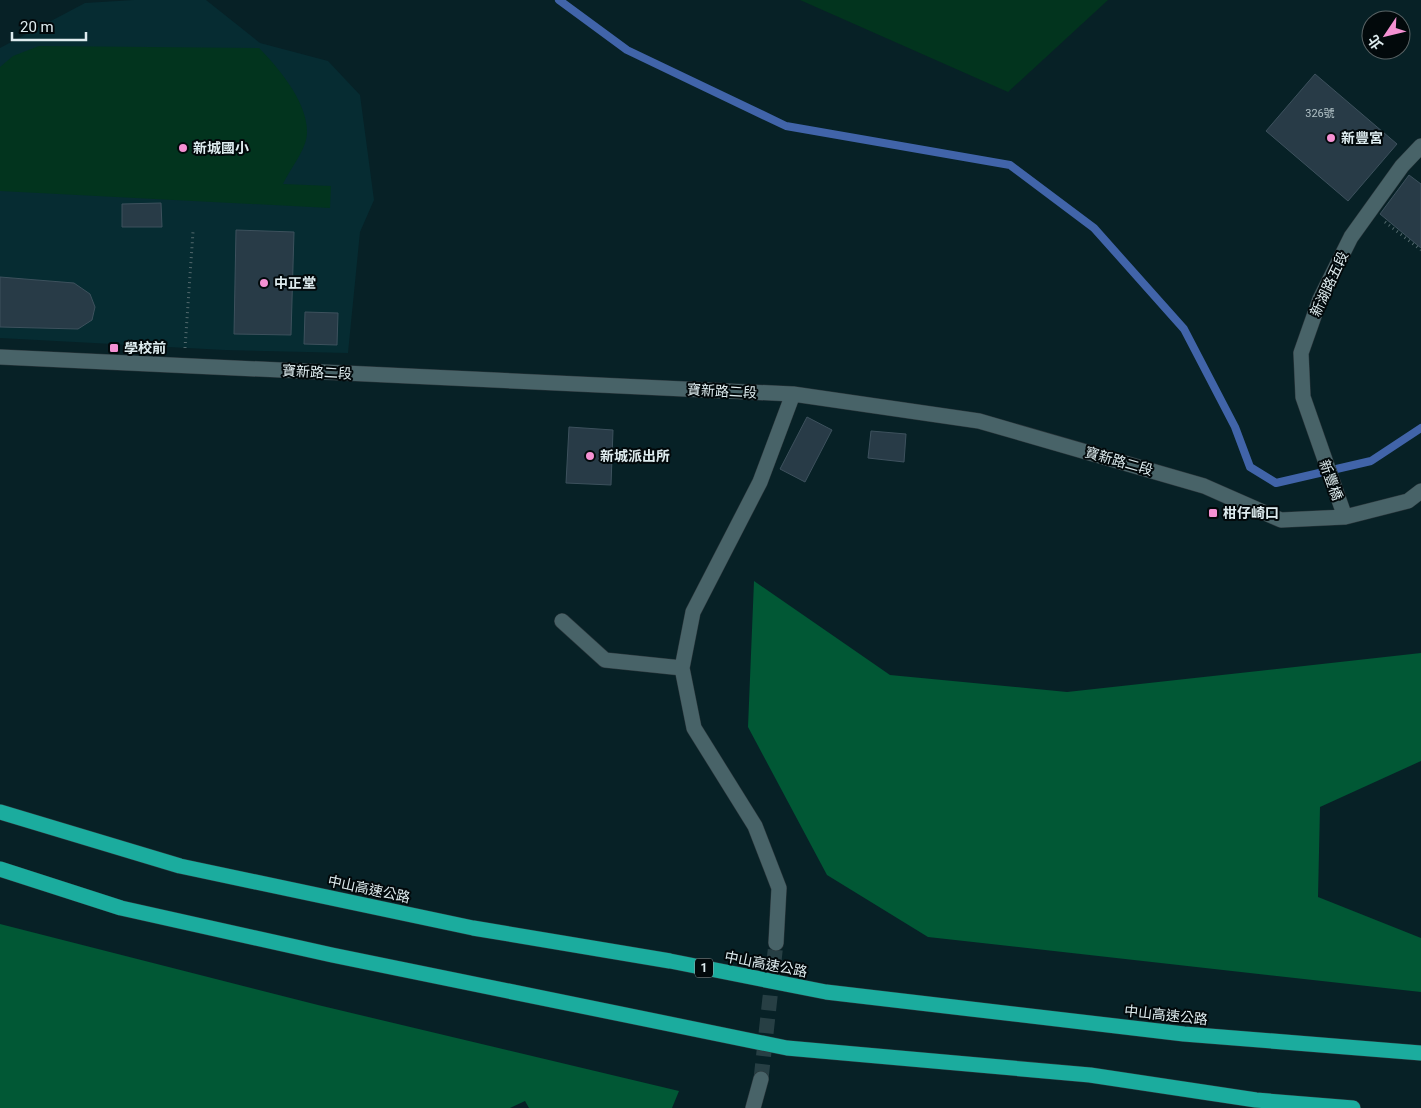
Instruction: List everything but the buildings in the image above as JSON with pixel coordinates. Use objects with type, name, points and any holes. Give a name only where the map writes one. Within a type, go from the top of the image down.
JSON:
[{"type":"highway","name":"中山高速公路","points":[[0,812],[180,866],[472,928],[670,960],[826,992],[1184,1034],[1421,1053]]},
{"type":"highway","points":[[0,869],[131,910],[332,955],[787,1048],[1090,1075],[1256,1100],[1353,1108]]},
{"type":"street","name":"新湖路五段","points":[[1317,442],[1303,396],[1301,353],[1320,299],[1351,237],[1402,166],[1421,146]]},
{"type":"street","name":"寶新路二段","points":[[0,357],[793,394],[979,421],[1204,486],[1281,520],[1345,517],[1408,500],[1421,491]]},
{"type":"street","points":[[776,943],[779,888],[755,826],[694,728],[682,668],[693,612],[760,482],[793,394]]},
{"type":"street","name":"新豐橋","points":[[1317,442],[1345,517]]},
{"type":"street","points":[[562,621],[605,660],[682,668]]},
{"type":"street","points":[[753,1108],[761,1079]]},
{"type":"path","points":[[1385,221],[1421,250]]},
{"type":"path","points":[[184,366],[194,232]]},
{"type":"shaded area","name":"新城國小","points":[[134,0],[206,0],[260,43],[328,61],[360,95],[374,200],[360,232],[348,353],[225,350],[0,338],[0,48],[85,3]]},
{"type":"green space","points":[[800,0],[1108,0],[1008,92]]},
{"type":"green space","points":[[39,46],[259,48],[277,68],[295,93],[306,120],[307,133],[304,146],[283,184],[331,186],[330,208],[0,191],[0,67],[13,56]]},
{"type":"green space","points":[[754,581],[890,675],[1067,692],[1421,653],[1421,761],[1320,807],[1318,897],[1421,938],[1421,992],[928,937],[827,875],[748,727]]},
{"type":"green space","points":[[0,924],[318,1005],[679,1091],[672,1108],[529,1108],[525,1101],[510,1108],[0,1108]]},
{"type":"waterway","points":[[559,0],[627,50],[786,126],[1010,165],[1094,228],[1184,329],[1235,427],[1250,467],[1276,483],[1371,461],[1421,428]]},
{"type":"tunnel","points":[[761,1079],[776,943]]},
{"type":"place","name":"新豐宮","points":[[1331,138]]},
{"type":"place","name":"新城國小","points":[[183,148]]},
{"type":"place","name":"中正堂","points":[[264,283]]},
{"type":"place","name":"學校前","points":[[114,348]]},
{"type":"place","name":"新城派出所","points":[[590,456]]},
{"type":"place","name":"柑仔崎口","points":[[1213,513]]}]
